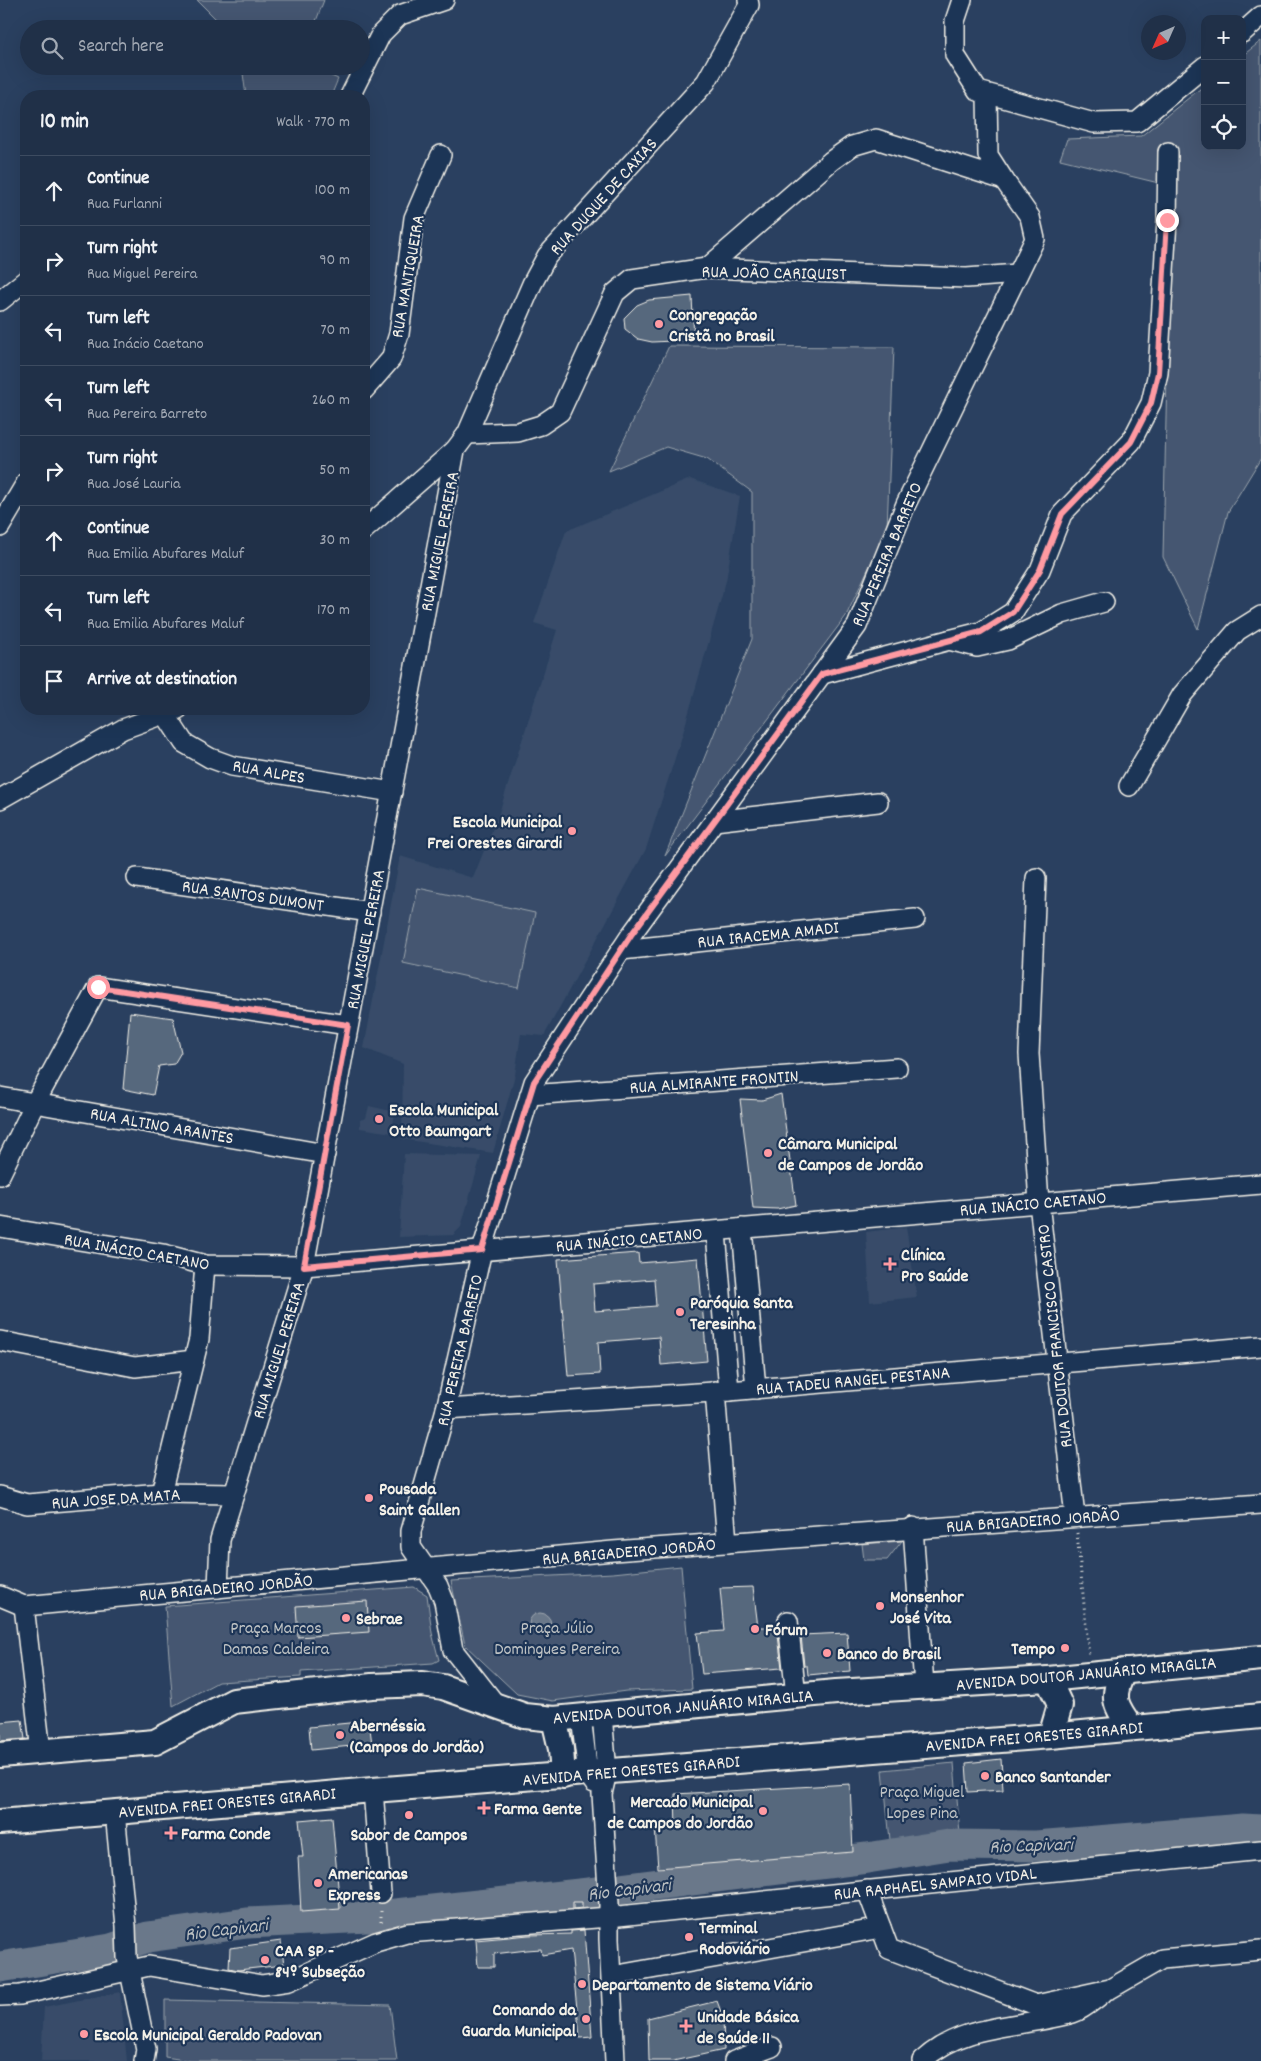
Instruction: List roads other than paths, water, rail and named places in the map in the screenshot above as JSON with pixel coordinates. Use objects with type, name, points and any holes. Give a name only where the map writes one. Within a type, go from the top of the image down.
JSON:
[{"type":"main road","name":"AVENIDA DOUTOR JANUÁRIO MIRAGLIA","points":[[0,1755],[155,1742],[234,1701],[372,1686],[422,1684],[443,1687],[525,1716],[554,1719],[796,1696],[1048,1679],[1261,1658]]},
{"type":"main road","points":[[1124,1672],[1117,1685],[1115,1700],[1120,1712],[1131,1727]]},
{"type":"main road","points":[[1048,1679],[1060,1705],[1050,1736]]},
{"type":"main road","name":"AVENIDA FREI ORESTES GIRARDI","points":[[0,1822],[563,1776],[599,1780],[1131,1727],[1261,1716]]},
{"type":"main road","points":[[554,1719],[561,1749],[563,1776]]},
{"type":"street","points":[[370,55],[380,34],[400,15],[444,0]]},
{"type":"street","points":[[962,0],[955,21],[955,55],[978,91],[988,94],[1094,123],[1137,122],[1201,69]]},
{"type":"street","name":"RUA DUQUE DE CAXIAS","points":[[467,434],[547,256],[706,82],[750,2]]},
{"type":"street","points":[[1246,29],[1261,16]]},
{"type":"street","points":[[353,90],[360,75]]},
{"type":"street","name":"RUA PEREIRA BARRETO","points":[[498,1707],[453,1650],[444,1600],[426,1568],[411,1547],[411,1531],[446,1409],[482,1250],[534,1082],[621,950],[857,626],[906,504],[1035,239],[1030,217],[988,155],[988,94]]},
{"type":"street","points":[[707,268],[852,146],[876,139],[1004,180]]},
{"type":"street","points":[[822,674],[981,632],[1013,612],[1040,570],[1062,514],[1131,442],[1151,403],[1158,373],[1167,220],[1168,152]]},
{"type":"street","name":"RUA MANTIQUEIRA","points":[[370,383],[391,359],[399,334],[414,218],[441,155]]},
{"type":"street","name":"RUA JOÃO CARIQUIST","points":[[467,434],[518,432],[541,425],[560,412],[615,293],[632,279],[707,268],[967,278],[1017,274]]},
{"type":"street","points":[[0,301],[20,285]]},
{"type":"street","name":"RUA MIGUEL PEREIRA","points":[[218,1588],[220,1540],[304,1266],[455,450],[467,434]]},
{"type":"street","points":[[370,525],[455,450]]},
{"type":"street","points":[[0,526],[20,493]]},
{"type":"street","points":[[949,640],[977,647],[1008,640],[1062,614],[1104,602]]},
{"type":"street","points":[[1129,786],[1182,695],[1237,631],[1261,616]]},
{"type":"street","points":[[0,799],[123,729],[163,715]]},
{"type":"street","name":"RUA ALPES","points":[[173,715],[184,743],[210,758],[232,766],[392,792]]},
{"type":"street","points":[[714,821],[878,802]]},
{"type":"street","name":"RUA SANTOS DUMONT","points":[[137,878],[370,912]]},
{"type":"street","name":"RUA DOUTOR FRANCISCO CASTRO","points":[[1036,878],[1029,1054],[1040,1202],[1056,1363],[1075,1517]]},
{"type":"street","name":"RUA IRACEMA AMADI","points":[[621,950],[915,919]]},
{"type":"street","points":[[0,1175],[35,1103],[98,987],[348,1025]]},
{"type":"street","name":"RUA ALMIRANTE FRONTIN","points":[[530,1095],[897,1068]]},
{"type":"street","name":"RUA ALTINO ARANTES","points":[[0,1097],[324,1154]]},
{"type":"street","name":"RUA INÁCIO CAETANO","points":[[0,1227],[163,1254],[206,1265],[304,1266],[1261,1184]]},
{"type":"street","points":[[742,1228],[756,1389]]},
{"type":"street","points":[[716,1232],[727,1543]]},
{"type":"street","points":[[161,1493],[194,1360],[206,1265]]},
{"type":"street","points":[[0,1342],[135,1366],[194,1360]]},
{"type":"street","name":"RUA TADEU RANGEL PESTANA","points":[[446,1409],[756,1389],[1261,1346]]},
{"type":"street","name":"RUA JOSE DA MATA","points":[[0,1496],[27,1504],[161,1493],[234,1494]]},
{"type":"street","name":"RUA BRIGADEIRO JORDÃO","points":[[0,1596],[24,1606],[426,1568],[913,1527],[1261,1504]]},
{"type":"street","points":[[913,1527],[924,1686]]},
{"type":"street","points":[[24,1606],[41,1752]]},
{"type":"street","points":[[788,1621],[796,1696]]},
{"type":"street","points":[[592,1716],[608,1874],[615,2061]]},
{"type":"street","points":[[374,1790],[381,1893]]},
{"type":"street","points":[[115,1812],[128,1963],[146,2049],[144,2061]]},
{"type":"street","name":"RUA RAPHAEL SAMPAIO VIDAL","points":[[0,1996],[20,1994],[128,1963],[262,1985],[289,1981],[376,1942],[407,1933],[609,1910],[867,1890],[1261,1850]]},
{"type":"street","points":[[867,1890],[889,1948],[1036,2005],[1110,1989]]},
{"type":"street","points":[[612,1976],[881,1928]]},
{"type":"street","points":[[922,2061],[931,2052],[974,2032],[1075,2012],[1162,1959],[1261,1950]]},
{"type":"street","points":[[734,2061],[772,2047]]},
{"type":"waterway","name":"Rio Capivari","points":[[0,1967],[111,1949],[148,1937],[247,1923],[368,1917],[589,1893],[867,1858],[949,1845],[1036,1846],[1243,1829],[1261,1830]]},
{"type":"place","name":"Congregação Cristã no Brasil","points":[[659,324]]},
{"type":"place","name":"Escola Municipal Frei Orestes Girardi","points":[[572,831]]},
{"type":"place","name":"Escola Municipal Otto Baumgart","points":[[379,1119]]},
{"type":"place","name":"Câmara Municipal de Campos de Jordão","points":[[768,1153]]},
{"type":"place","name":"Clínica Pro Saúde","points":[[890,1264]]},
{"type":"place","name":"Paróquia Santa Teresinha","points":[[680,1312]]},
{"type":"place","name":"Pousada Saint Gallen","points":[[369,1498]]},
{"type":"place","name":"Monsenhor José Vita","points":[[880,1606]]},
{"type":"place","name":"Sebrae","points":[[346,1618]]},
{"type":"place","name":"Fórum","points":[[755,1629]]},
{"type":"place","name":"Tempo","points":[[1065,1648]]},
{"type":"place","name":"Banco do Brasil","points":[[827,1653]]},
{"type":"place","name":"Abernéssia (Campos do Jordão)","points":[[340,1735]]},
{"type":"place","name":"Banco Santander","points":[[985,1776]]},
{"type":"place","name":"Farma Gente","points":[[484,1808]]},
{"type":"place","name":"Mercado Municipal de Campos do Jordão","points":[[763,1811]]},
{"type":"place","name":"Sabor de Campos","points":[[409,1815]]},
{"type":"place","name":"Farma Conde","points":[[171,1833]]},
{"type":"place","name":"Americanas Express","points":[[318,1883]]},
{"type":"place","name":"Terminal Rodoviário","points":[[689,1937]]},
{"type":"place","name":"CAA SP - 84º Subseção","points":[[265,1960]]},
{"type":"place","name":"Departamento de Sistema Viário","points":[[582,1984]]},
{"type":"place","name":"Comando da Guarda Municipal","points":[[586,2019]]},
{"type":"place","name":"Unidade Básica de Saúde 11","points":[[686,2026]]},
{"type":"place","name":"Escola Municipal Geraldo Padovan","points":[[84,2034]]},
{"type":"park label","name":"Praça Marcos Damas Caldeira","points":[[276,1637]]},
{"type":"park label","name":"Praça Júlio Domingues Pereira","points":[[557,1637]]},
{"type":"park label","name":"Praça Miguel Lopes Pina","points":[[922,1801]]}]
